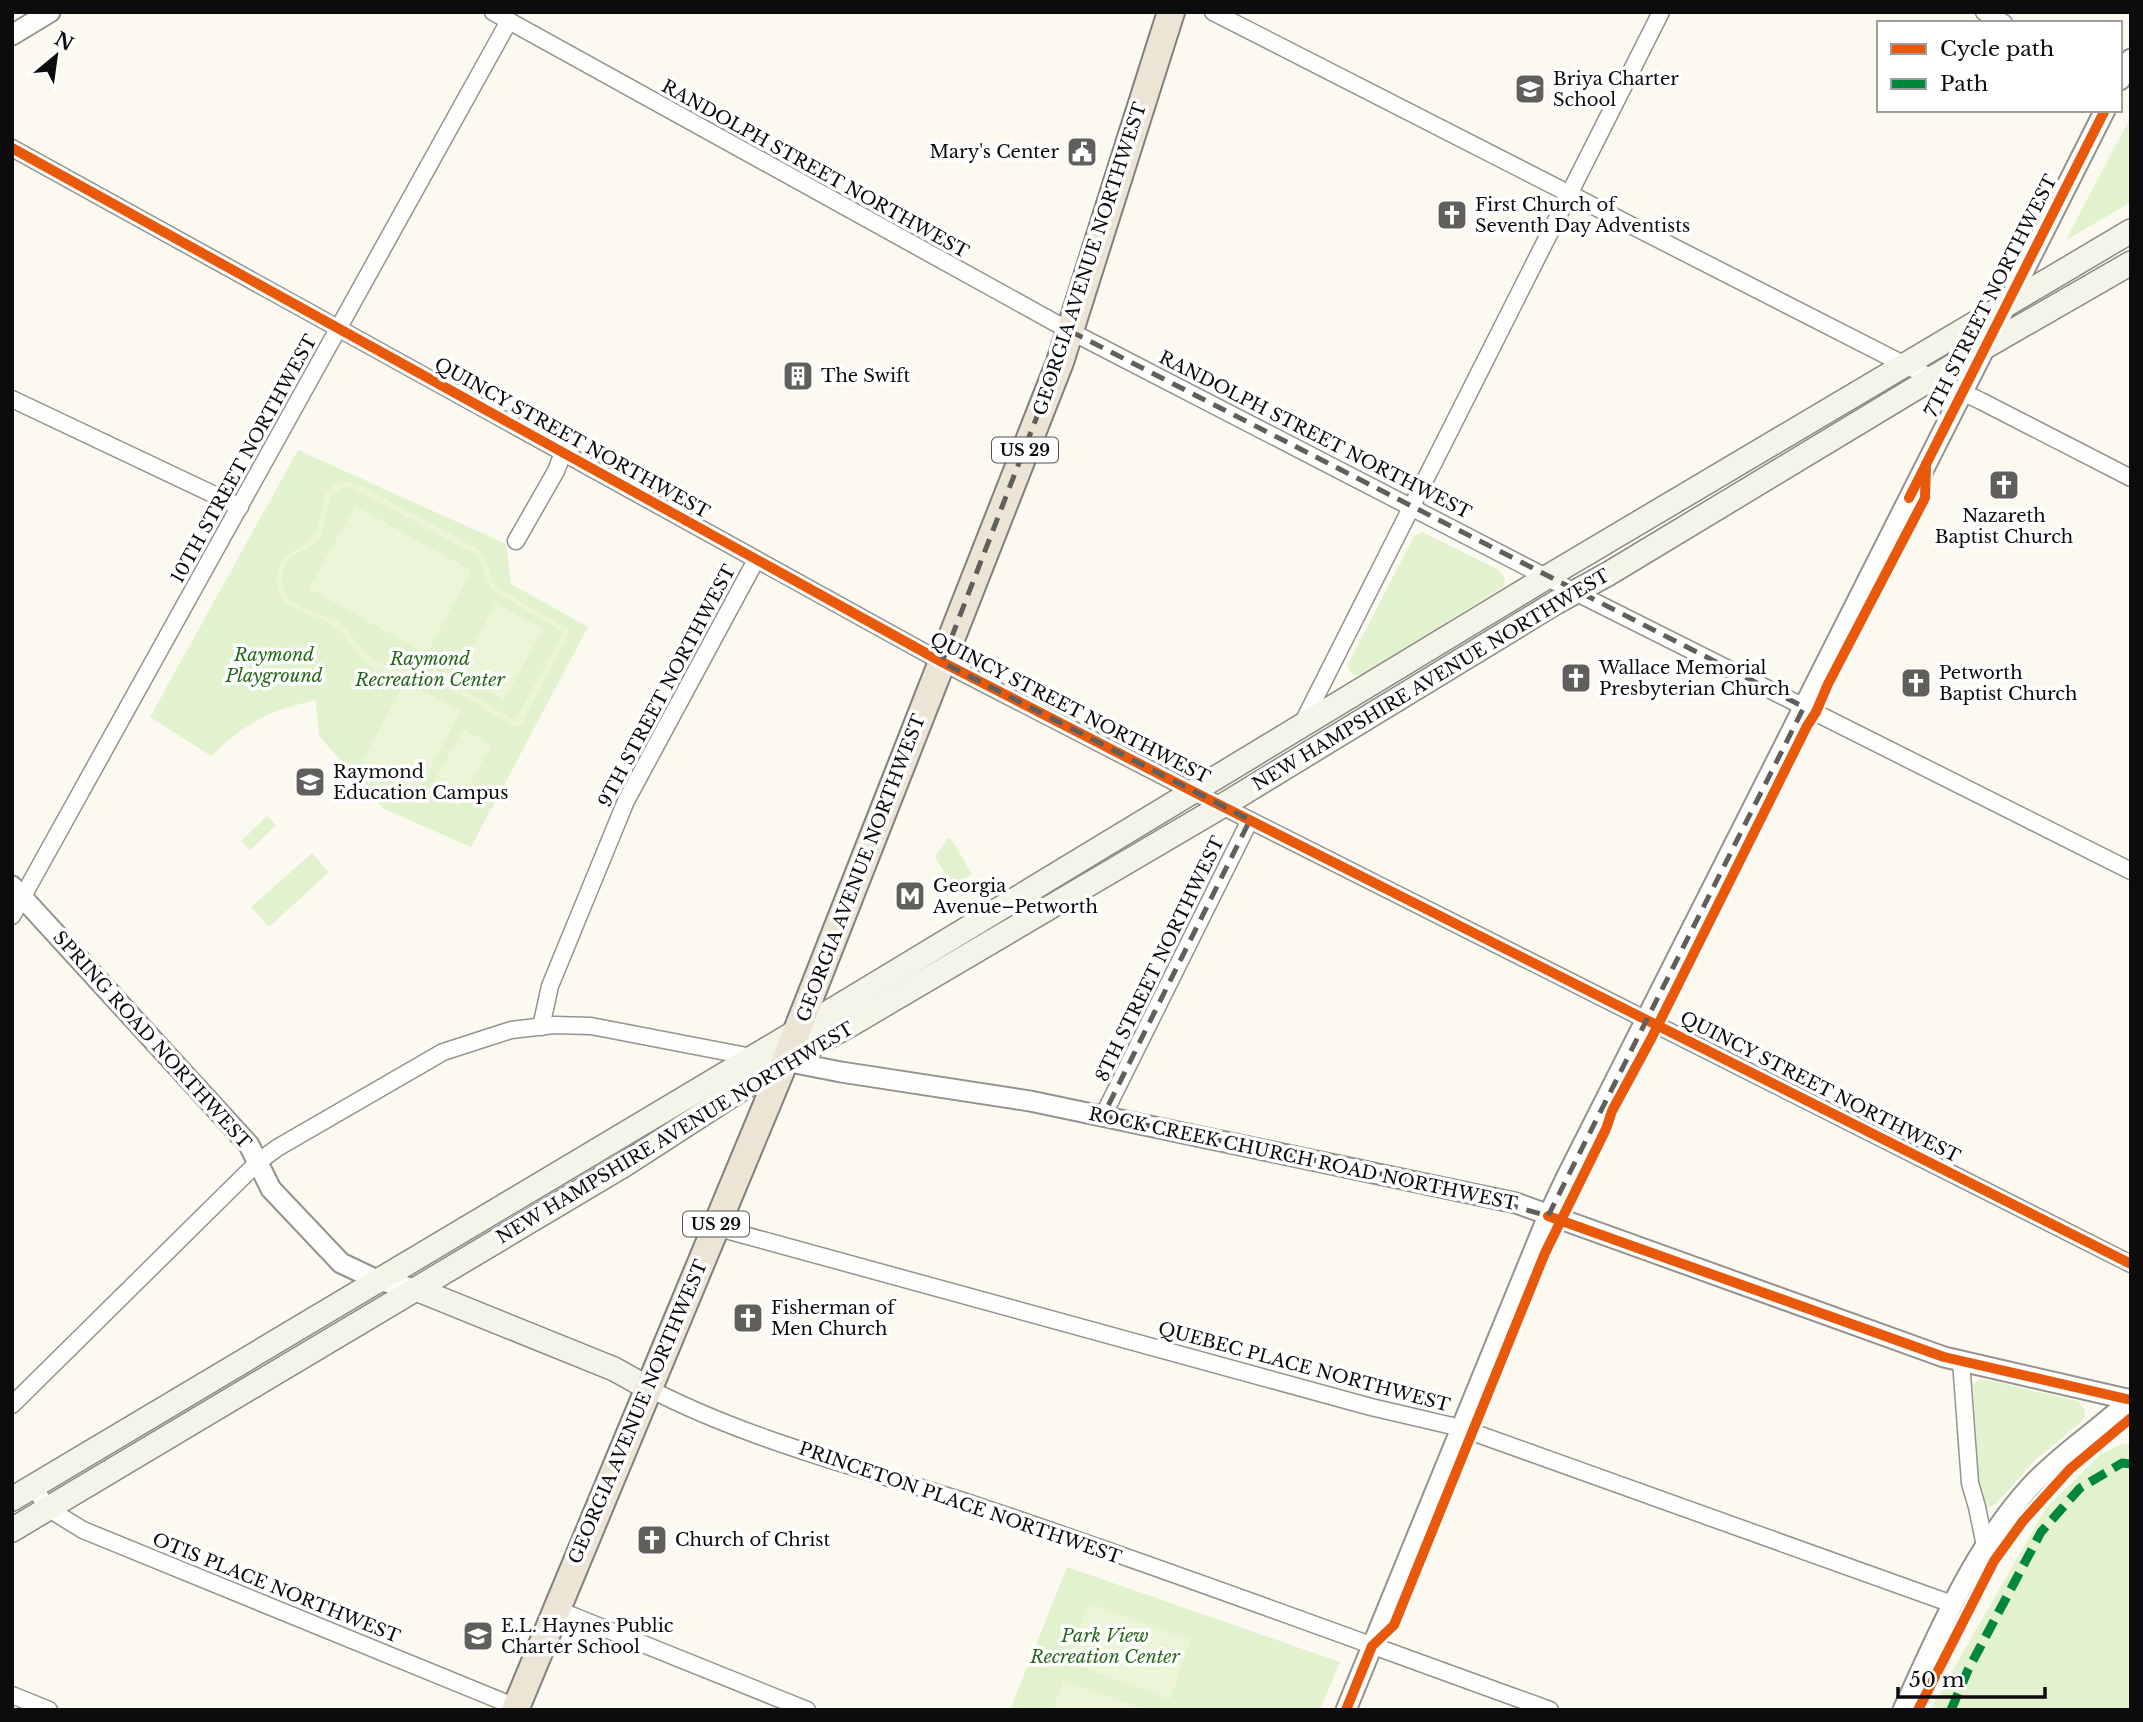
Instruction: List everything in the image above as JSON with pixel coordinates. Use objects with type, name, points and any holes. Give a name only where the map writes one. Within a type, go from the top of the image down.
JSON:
[{"type":"highway","name":"GEORGIA AVENUE NORTHWEST","points":[[516,1708],[785,1061],[1070,331],[1171,12]]},
{"type":"main road","name":"NEW HAMPSHIRE AVENUE NORTHWEST","points":[[12,1499],[1547,578],[2131,231]]},
{"type":"main road","name":"NEW HAMPSHIRE AVENUE NORTHWEST","points":[[12,1530],[624,1165],[785,1061],[850,1026],[1222,806],[1575,592],[2131,262]]},
{"type":"main road","name":"PRINCETON PLACE NORTHWEST","points":[[416,1289],[614,1369],[648,1388]]},
{"type":"street","points":[[12,35],[50,12]]},
{"type":"street","name":"RANDOLPH STREET NORTHWEST","points":[[492,12],[1070,331],[1547,578],[2131,871]]},
{"type":"street","points":[[1213,12],[2131,478]]},
{"type":"street","points":[[1301,726],[1661,12]]},
{"type":"street","points":[[1984,12],[2000,21]]},
{"type":"street","name":"10TH STREET NORTHWEST","points":[[12,916],[17,891],[240,507],[509,21]]},
{"type":"street","points":[[2122,77],[2131,59]]},
{"type":"street","name":"7TH STREET NORTHWEST","points":[[1346,1710],[1548,1216],[2104,112]]},
{"type":"street","name":"QUINCY STREET NORTHWEST","points":[[12,148],[942,662],[1194,792],[2131,1264]]},
{"type":"street","points":[[12,399],[240,507]]},
{"type":"street","points":[[516,541],[556,471],[563,453]]},
{"type":"street","name":"9TH STREET NORTHWEST","points":[[541,1027],[550,986],[626,801],[756,560]]},
{"type":"street","name":"8TH STREET NORTHWEST","points":[[1103,1116],[1250,820]]},
{"type":"street","name":"SPRING ROAD NORTHWEST","points":[[17,891],[249,1144],[271,1189],[341,1263],[377,1280]]},
{"type":"street","points":[[12,1405],[258,1162],[449,1049],[511,1030],[591,1026],[752,1057]]},
{"type":"street","name":"ROCK CREEK CHURCH ROAD NORTHWEST","points":[[785,1061],[1030,1101],[1516,1203],[1961,1361],[2131,1399]]},
{"type":"street","name":"QUEBEC PLACE NORTHWEST","points":[[715,1227],[1371,1407],[1461,1428],[1952,1604]]},
{"type":"street","name":"PRINCETON PLACE NORTHWEST","points":[[377,1280],[416,1289]]},
{"type":"street","points":[[1961,1361],[1970,1483],[1985,1546]]},
{"type":"street","name":"PRINCETON PLACE NORTHWEST","points":[[648,1388],[671,1400],[770,1439],[983,1507],[1550,1710]]},
{"type":"street","points":[[1903,1710],[1952,1604],[1985,1546],[2006,1516],[2036,1480],[2108,1422],[2131,1399]]},
{"type":"street","name":"OTIS PLACE NORTHWEST","points":[[33,1487],[50,1508],[83,1530],[516,1708]]},
{"type":"street","points":[[556,1609],[807,1710]]},
{"type":"street","points":[[12,1695],[49,1710]]},
{"type":"highlighted area","points":[[1070,331],[1804,707],[1548,1216],[1457,1190],[1103,1116],[1250,820],[942,662]]},
{"type":"green space","points":[[2131,116],[2131,202],[2066,240]]},
{"type":"green space","name":"Raymond Recreation Center","points":[[298,450],[506,544],[511,584],[588,627],[471,847],[384,809],[319,736],[316,700],[259,719],[236,734],[211,756],[150,717]]},
{"type":"green space","points":[[343,482],[364,487],[478,549],[485,558],[497,588],[568,629],[569,635],[521,725],[513,726],[439,684],[385,672],[371,666],[335,627],[296,609],[281,597],[277,588],[278,568],[285,558],[311,539],[316,532],[324,498],[334,485]],"holes":[[[350,487],[477,555],[491,589],[563,632],[517,717],[511,718],[441,678],[391,666],[371,658],[337,621],[294,603],[286,593],[282,581],[289,559],[317,541],[334,494]]]},
{"type":"green space","points":[[355,506],[472,571],[426,654],[309,588]]},
{"type":"green space","points":[[1422,532],[1499,570],[1505,580],[1503,587],[1361,675],[1354,675],[1348,664],[1414,536]]},
{"type":"green space","points":[[496,603],[543,629],[504,700],[457,674]]},
{"type":"green space","points":[[405,681],[461,711],[417,793],[361,763]]},
{"type":"green space","points":[[463,729],[492,745],[458,806],[429,790]]},
{"type":"green space","points":[[267,816],[276,825],[250,850],[241,841]]},
{"type":"green space","points":[[948,838],[972,874],[953,887],[935,857]]},
{"type":"green space","points":[[312,853],[329,872],[269,927],[251,907]]},
{"type":"green space","points":[[1982,1379],[2078,1401],[2085,1410],[2085,1416],[2079,1424],[2035,1460],[1996,1504],[1989,1507],[1980,1499],[1973,1384]]},
{"type":"green space","points":[[2123,1444],[2131,1444],[2131,1710],[1930,1710],[2046,1508],[2101,1454]]},
{"type":"green space","name":"Park View Recreation Center","points":[[1067,1567],[1340,1662],[1320,1710],[1010,1710]]},
{"type":"green space","points":[[1088,1603],[1191,1640],[1170,1699],[1067,1662]]},
{"type":"green space","points":[[1063,1681],[1142,1708],[1142,1710],[1053,1710]]},
{"type":"marked path","points":[[1951,1710],[1968,1670],[2041,1532],[2080,1488],[2122,1463],[2131,1464]]},
{"type":"cycle path","points":[[1909,498],[2104,112]]},
{"type":"cycle path","points":[[12,148],[942,662],[1194,792],[2131,1264]]},
{"type":"cycle path","points":[[1346,1710],[1372,1646],[1394,1625],[1545,1253],[1606,1129],[1612,1111],[1925,498],[1926,464]]},
{"type":"cycle path","points":[[1548,1216],[1944,1357],[2131,1400]]},
{"type":"cycle path","points":[[1918,1710],[1994,1561],[2023,1521],[2070,1469],[2131,1418]]},
{"type":"place","name":"Briya Charter School","points":[[1530,89]]},
{"type":"place","name":"Mary's Center","points":[[1082,152]]},
{"type":"place","name":"First Church of Seventh Day Adventists","points":[[1452,215]]},
{"type":"place","name":"The Swift","points":[[798,376]]},
{"type":"place","name":"Nazareth Baptist Church","points":[[2004,485]]},
{"type":"place","name":"Wallace Memorial Presbyterian Church","points":[[1576,678]]},
{"type":"place","name":"Petworth Baptist Church","points":[[1916,683]]},
{"type":"place","name":"Raymond Education Campus","points":[[310,782]]},
{"type":"place","name":"Georgia Avenue–Petworth","points":[[910,896]]},
{"type":"place","name":"Fisherman of Men Church","points":[[748,1318]]},
{"type":"place","name":"Church of Christ","points":[[652,1540]]},
{"type":"place","name":"E.L. Haynes Public Charter School","points":[[478,1636]]},
{"type":"park label","name":"Raymond Playground","points":[[274,665]]}]
